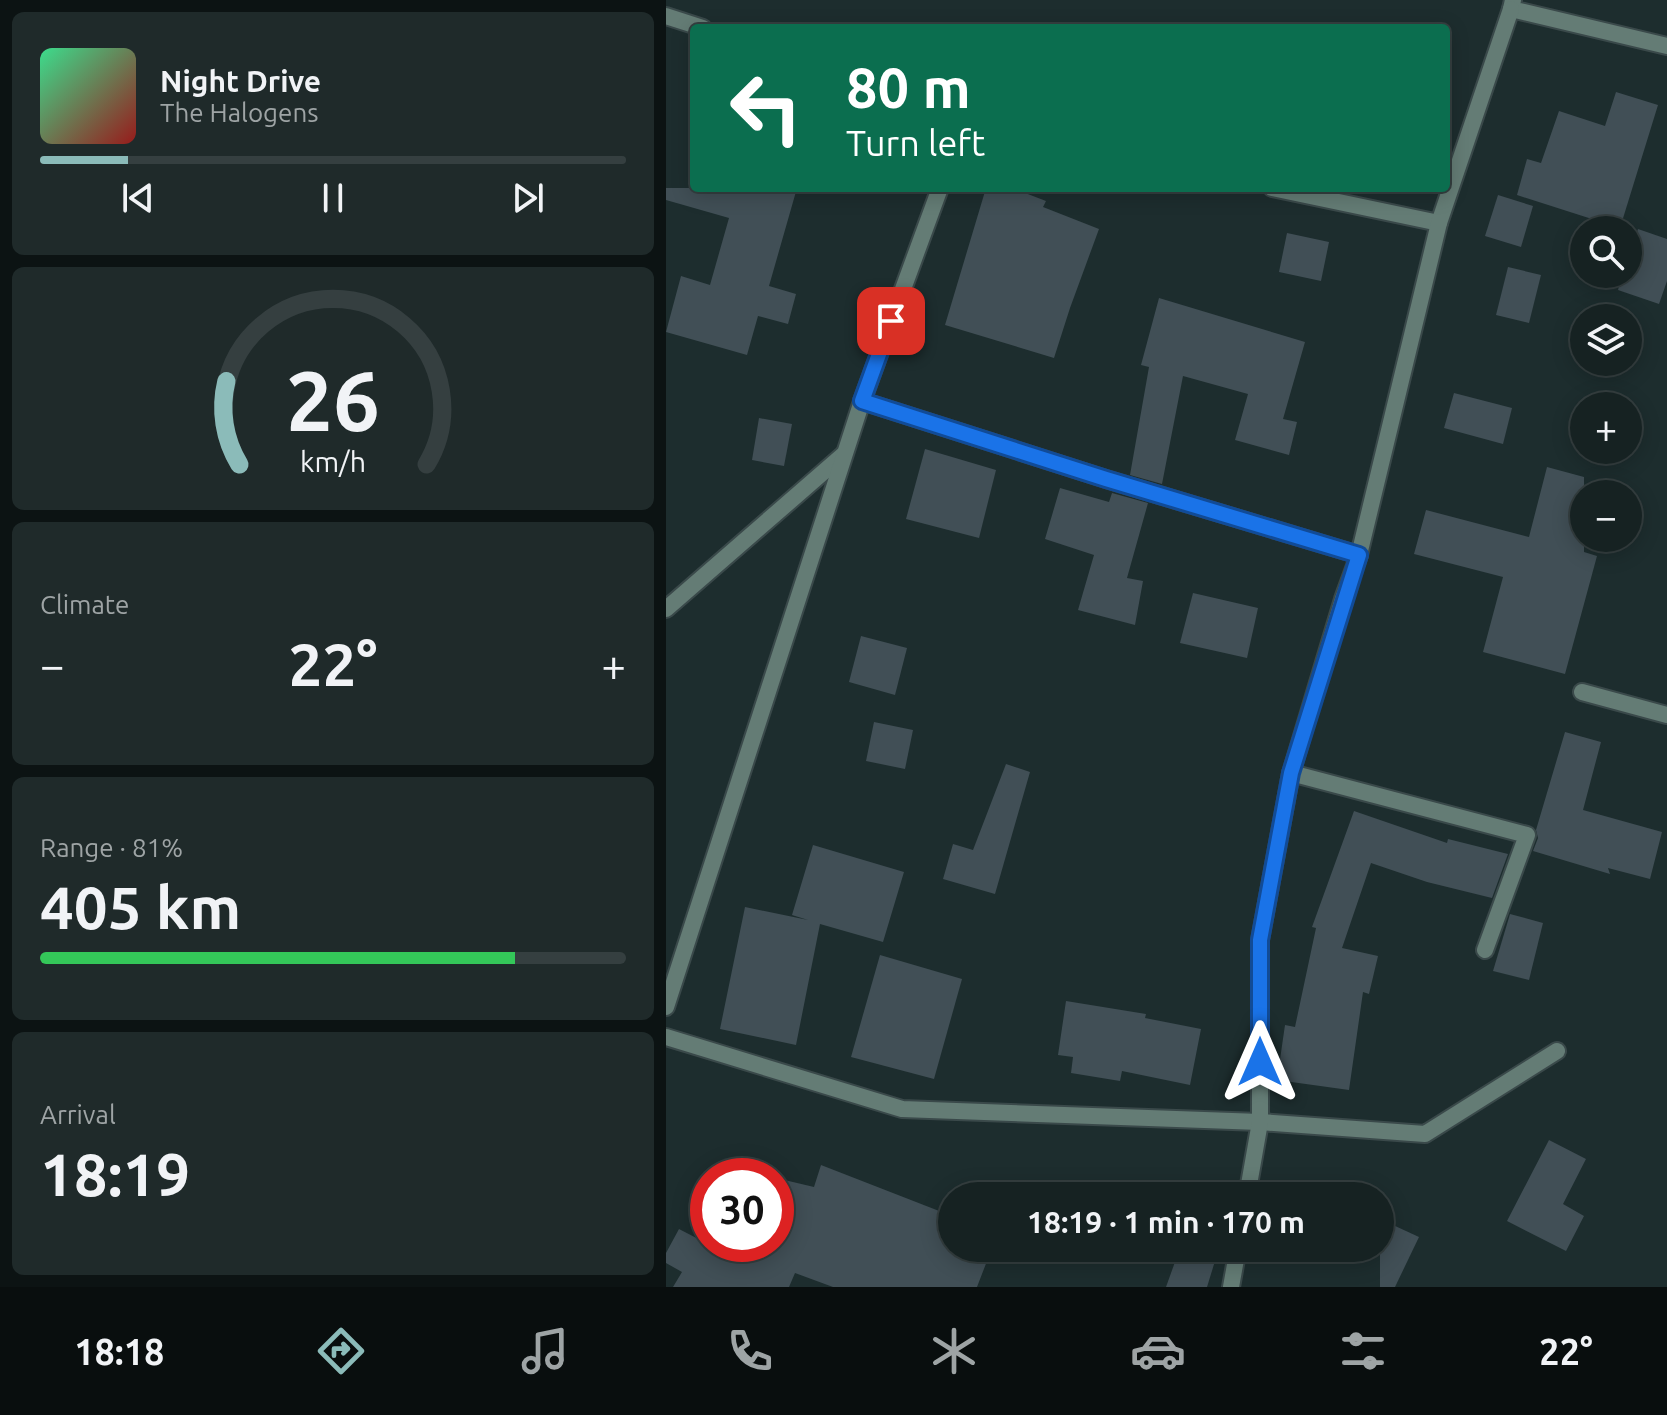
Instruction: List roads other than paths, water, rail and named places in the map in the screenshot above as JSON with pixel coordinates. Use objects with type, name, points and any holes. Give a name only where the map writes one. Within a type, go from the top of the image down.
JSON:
[{"type":"street","points":[[1450,190],[1512,4],[1667,46]]},
{"type":"street","points":[[666,16],[691,24]]},
{"type":"street","points":[[666,1007],[862,401],[939,192]]},
{"type":"street","points":[[1291,192],[1439,223]]},
{"type":"street","points":[[1249,1182],[1260,1122],[1260,940],[1291,773],[1359,555],[1439,223],[1449,192]]},
{"type":"street","points":[[862,401],[1359,555]]},
{"type":"street","points":[[666,609],[845,453]]},
{"type":"street","points":[[1582,692],[1667,715]]},
{"type":"street","points":[[1291,773],[1527,835],[1485,950]]},
{"type":"street","points":[[666,1037],[902,1109],[1260,1122],[1425,1134],[1557,1051]]},
{"type":"street","points":[[1231,1287],[1235,1262]]}]
